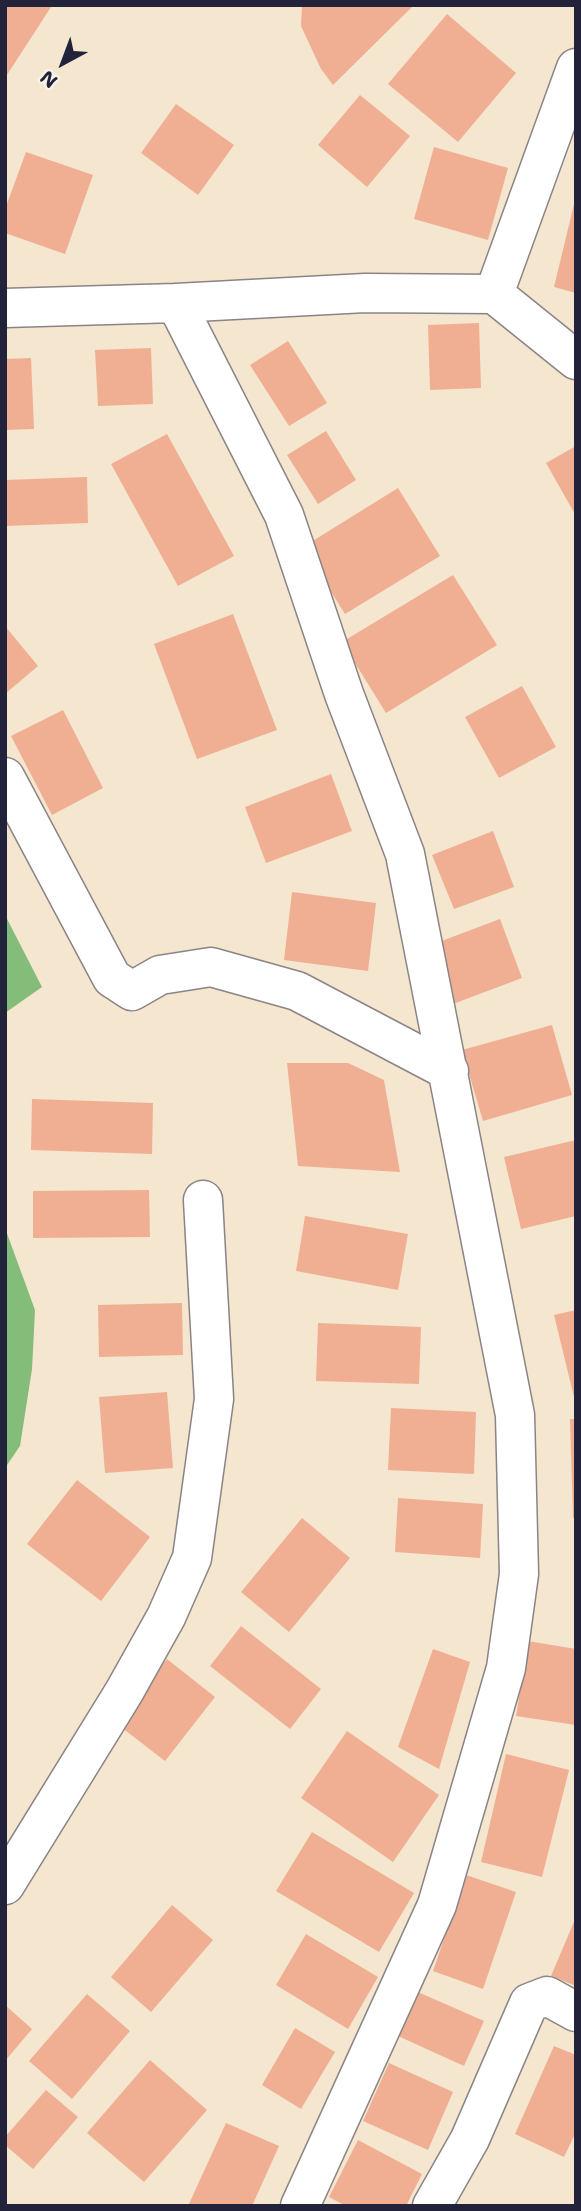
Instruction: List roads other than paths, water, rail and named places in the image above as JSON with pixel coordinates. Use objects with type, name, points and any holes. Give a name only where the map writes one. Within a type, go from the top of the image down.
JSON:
[{"type":"street","points":[[494,294],[576,68]]},
{"type":"street","points":[[5,308],[176,303],[365,293],[494,294],[576,360]]},
{"type":"street","points":[[176,303],[284,515],[344,694],[405,854],[515,1415],[519,1574],[506,1668],[437,1905],[300,2206]]},
{"type":"street","points":[[5,777],[112,978],[132,991],[160,975],[211,967],[297,991],[449,1072]]},
{"type":"street","points":[[5,1885],[124,1692],[166,1617],[192,1558],[214,1399],[203,1200]]},
{"type":"street","points":[[432,2206],[470,2139],[529,2003],[547,1996],[576,2012]]}]
